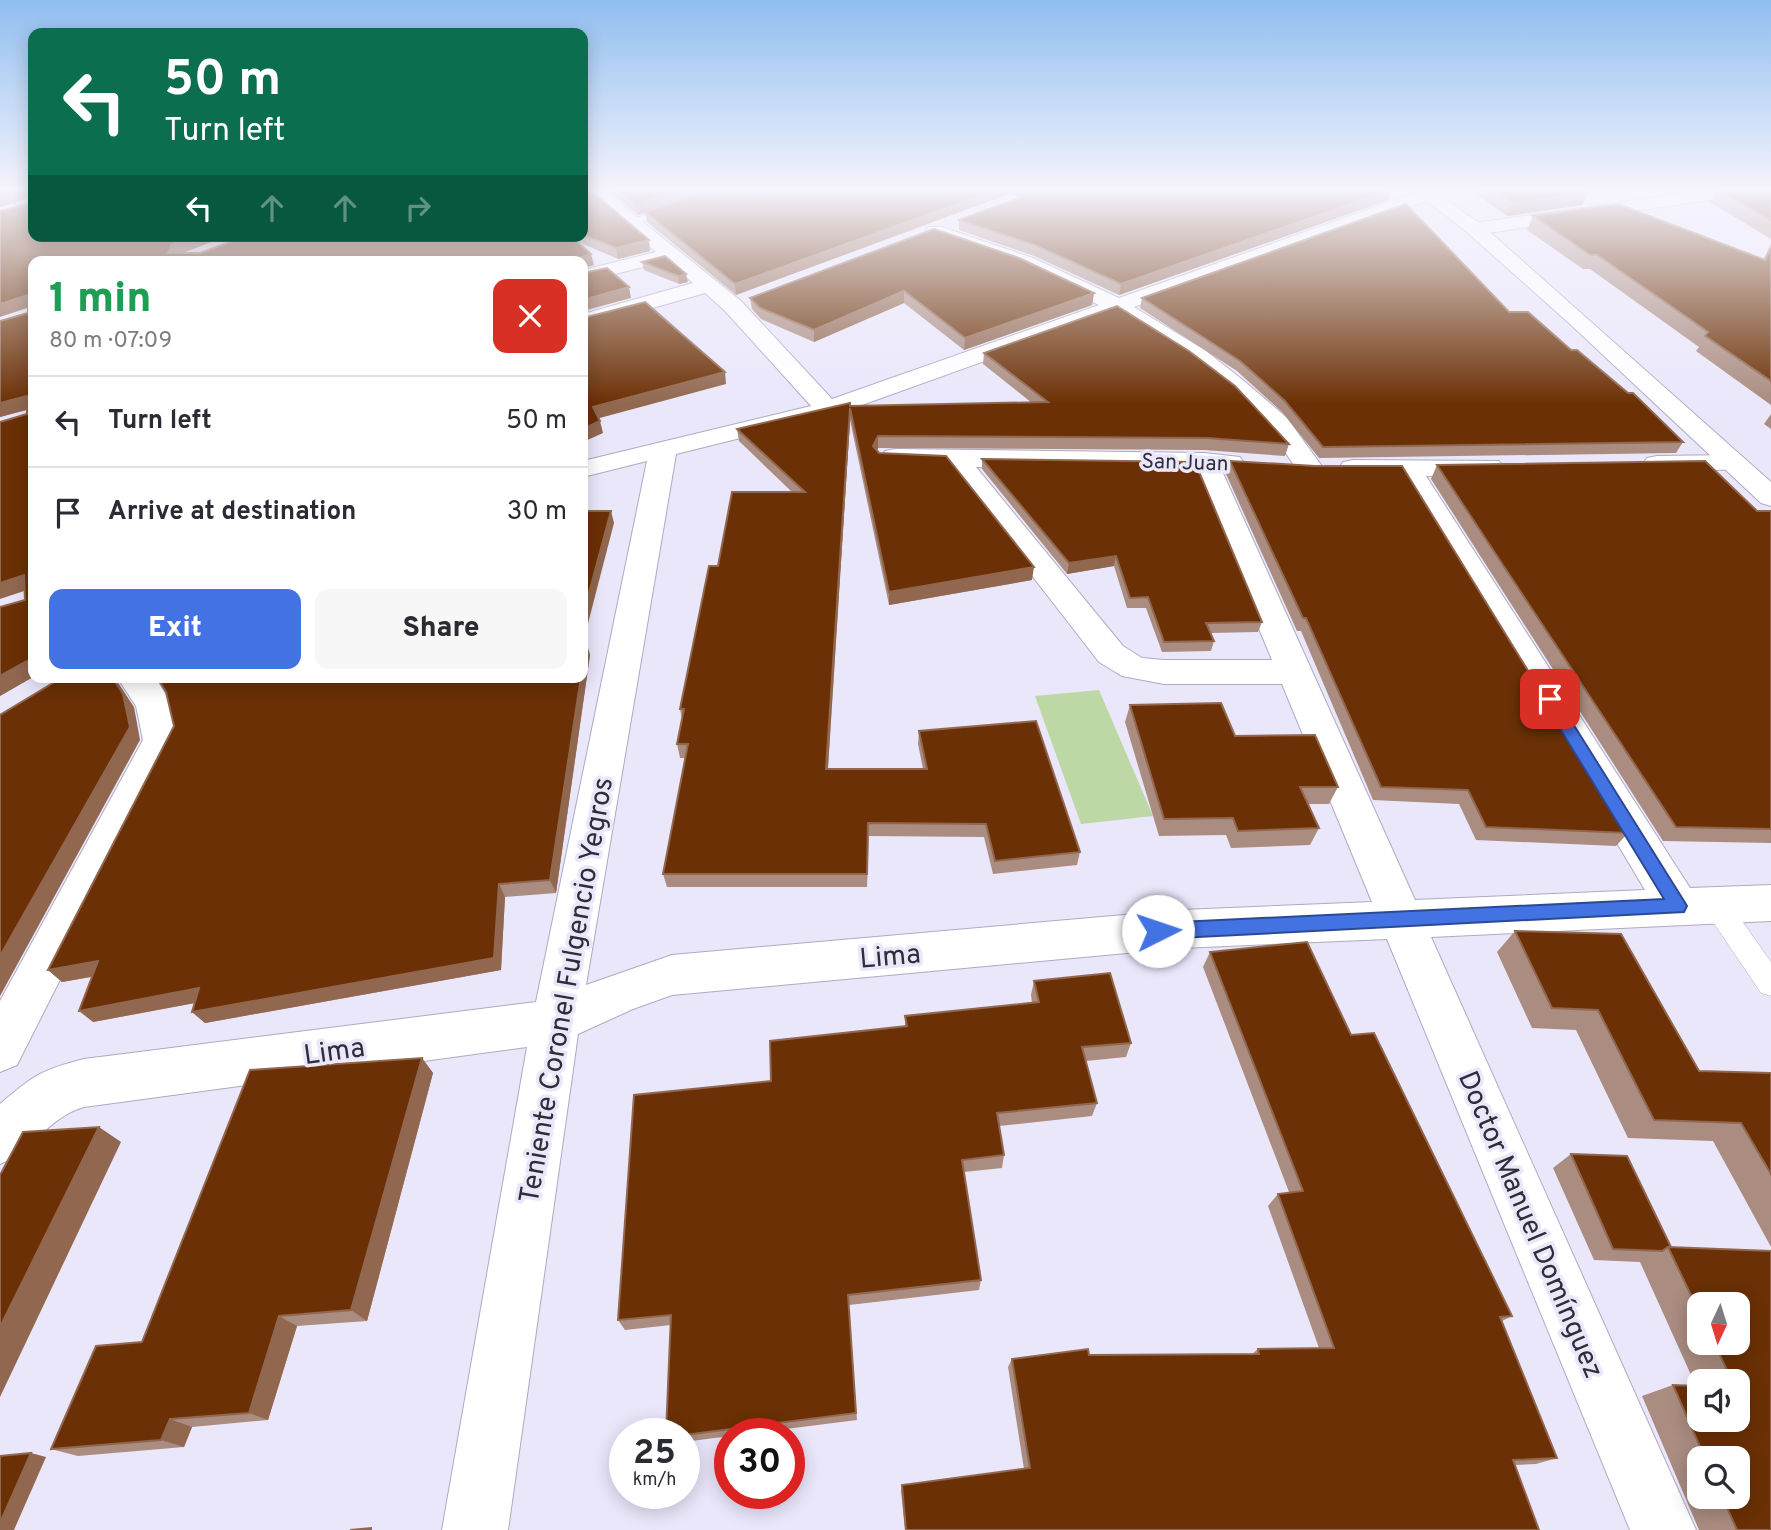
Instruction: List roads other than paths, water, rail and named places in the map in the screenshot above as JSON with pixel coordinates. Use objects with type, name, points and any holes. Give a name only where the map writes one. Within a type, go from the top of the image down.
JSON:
[{"type":"street","points":[[588,275],[642,261]]},
{"type":"street","points":[[681,261],[733,306],[828,409]]},
{"type":"street","points":[[1022,261],[1116,305],[1192,352],[1274,419],[1310,469]]},
{"type":"street","points":[[588,468],[828,409],[1235,261]]},
{"type":"street","points":[[1512,261],[1771,497]]},
{"type":"street","points":[[588,320],[710,285]]},
{"type":"street","points":[[733,306],[759,296]]},
{"type":"street","name":"Teniente Coronel Fulgencio Yegros","points":[[475,1530],[556,1021],[663,451]]},
{"type":"street","name":"San Juan","points":[[889,457],[1204,461],[1310,469],[1516,466]]},
{"type":"street","points":[[956,458],[1111,654],[1135,668],[1164,672],[1295,672]]},
{"type":"street","name":"Doctor Manuel Domínguez","points":[[1204,461],[1663,1530]]},
{"type":"street","points":[[1637,465],[1732,463]]},
{"type":"street","points":[[1407,468],[1697,906]]},
{"type":"street","points":[[0,1049],[162,740],[160,715],[141,683]]},
{"type":"street","name":"Lima","points":[[14,1125],[53,1091],[84,1083],[556,1021],[620,992],[672,975],[1181,929],[1771,902]]},
{"type":"lane","points":[[1697,906],[1771,984]]}]
